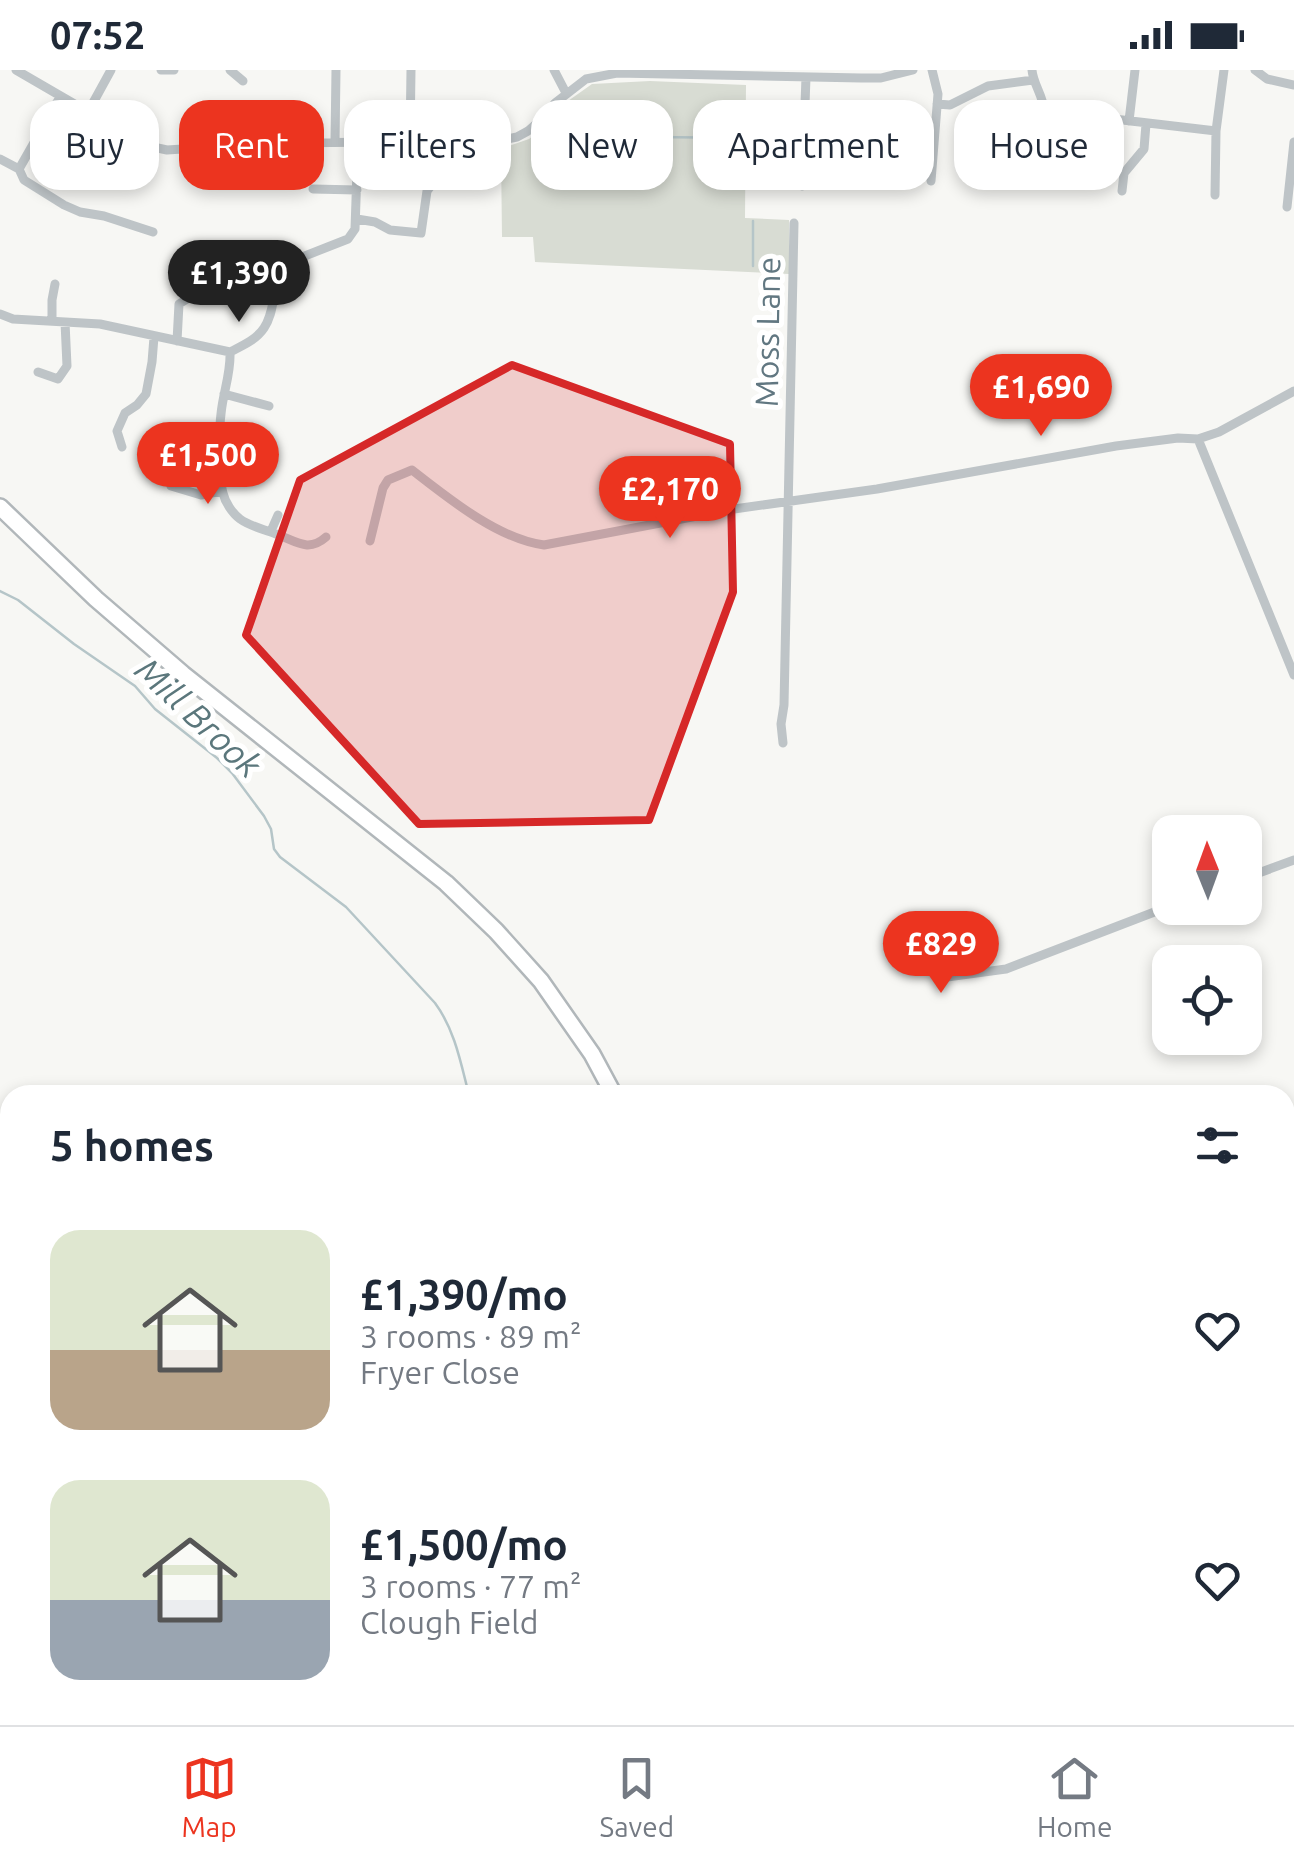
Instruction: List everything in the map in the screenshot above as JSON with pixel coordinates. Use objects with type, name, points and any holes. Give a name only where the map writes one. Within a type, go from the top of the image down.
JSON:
[{"type":"highway","points":[[0,507],[96,599],[183,674],[446,883],[540,981],[592,1054],[609,1085]]},
{"type":"street","points":[[16,70],[66,100]]},
{"type":"street","points":[[95,100],[111,70]]},
{"type":"street","points":[[161,70],[174,70]]},
{"type":"street","points":[[230,70],[243,81]]},
{"type":"street","points":[[334,142],[336,70]]},
{"type":"street","points":[[411,70],[411,100]]},
{"type":"street","points":[[554,70],[566,93]]},
{"type":"street","points":[[511,139],[535,125],[566,93],[586,80],[607,74],[862,74],[881,78],[913,70]]},
{"type":"street","points":[[932,70],[938,94],[934,143]]},
{"type":"street","points":[[1129,121],[1136,70]]},
{"type":"street","points":[[1215,195],[1216,132],[1224,70]]},
{"type":"street","points":[[1255,70],[1267,79],[1294,85]]},
{"type":"street","points":[[937,104],[950,106],[988,86],[1032,75],[1042,100]]},
{"type":"street","points":[[805,100],[806,76]]},
{"type":"street","points":[[19,169],[60,97]]},
{"type":"street","points":[[1124,120],[1216,132]]},
{"type":"street","points":[[1122,191],[1124,173],[1144,149],[1146,124]]},
{"type":"street","points":[[159,148],[344,142]]},
{"type":"street","points":[[1287,206],[1294,142]]},
{"type":"street","points":[[0,159],[19,169],[24,180],[64,205],[153,232]]},
{"type":"street","points":[[0,314],[13,319],[100,324],[230,352],[265,327],[278,279],[286,267],[348,239],[356,229],[357,190]]},
{"type":"street","points":[[358,219],[390,230],[421,233],[427,190]]},
{"type":"street","name":"Moss Lane","points":[[783,742],[794,223]]},
{"type":"street","points":[[52,321],[55,284]]},
{"type":"street","points":[[177,341],[174,302],[195,294]]},
{"type":"street","points":[[38,372],[58,379],[67,366],[65,322]]},
{"type":"street","points":[[122,447],[117,432],[126,413],[146,394],[154,337]]},
{"type":"street","points":[[230,352],[231,371],[220,426],[222,491],[230,510],[258,528],[308,546],[317,546],[326,537]]},
{"type":"street","points":[[370,541],[383,488],[388,480],[412,470],[491,526],[530,543],[544,544],[1116,446],[1198,439],[1219,432],[1294,391]]},
{"type":"street","points":[[224,394],[269,406]]},
{"type":"street","points":[[220,426],[261,435]]},
{"type":"street","points":[[1198,439],[1294,675]]},
{"type":"street","points":[[171,486],[201,495],[222,491]]},
{"type":"street","points":[[272,532],[278,515]]},
{"type":"street","points":[[1262,872],[1294,860]]},
{"type":"street","points":[[936,954],[938,968],[947,977],[1006,969],[1152,913]]},
{"type":"highlighted area","points":[[512,365],[730,444],[733,592],[649,820],[419,824],[246,635],[300,480]]},
{"type":"shaded area","points":[[650,81],[746,85],[746,100],[693,100],[693,190],[745,190],[745,218],[789,220],[789,274],[535,262],[533,237],[502,237],[501,190],[511,190],[511,145],[531,137],[531,190],[673,190],[673,100],[569,100],[592,84]]},
{"type":"waterway","points":[[673,137],[693,137]]},
{"type":"waterway","points":[[753,221],[753,266]]},
{"type":"waterway","name":"Mill Brook","points":[[0,591],[135,686],[155,709],[232,773],[264,816],[280,857],[346,907],[435,1003],[452,1036],[466,1085]]}]
